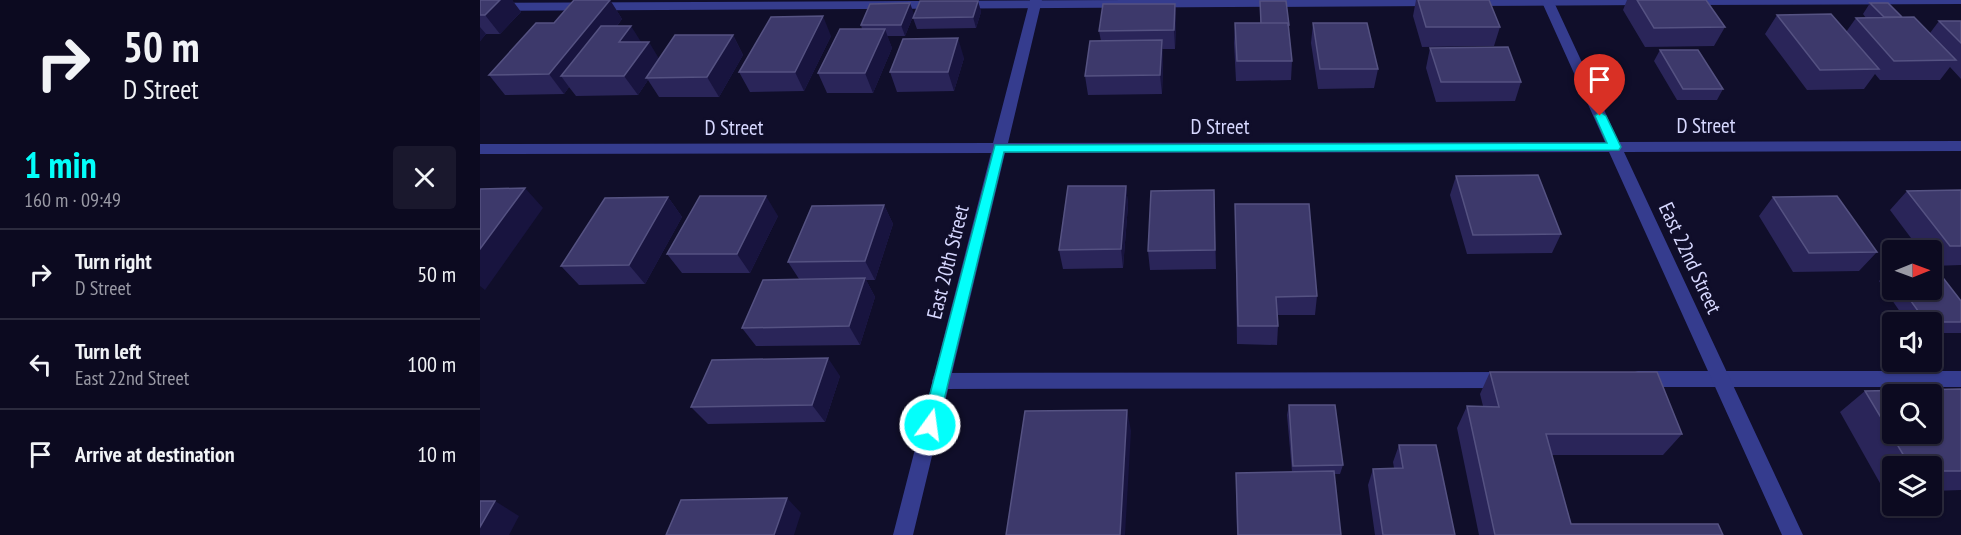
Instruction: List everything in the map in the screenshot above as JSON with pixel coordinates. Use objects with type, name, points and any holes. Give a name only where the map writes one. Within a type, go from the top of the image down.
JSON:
[{"type":"street","points":[[480,7],[1036,2],[1961,0]]},
{"type":"street","name":"East 22nd Street","points":[[1547,1],[1793,535]]},
{"type":"street","name":"East 20th Street","points":[[903,535],[1036,2]]},
{"type":"street","name":"D Street","points":[[480,149],[1961,146]]},
{"type":"street","points":[[1615,379],[1961,379]]},
{"type":"street","points":[[941,381],[1520,380]]},
{"type":"building","points":[[480,0],[500,0],[485,15],[480,15]]},
{"type":"building","points":[[574,0],[610,0],[549,74],[489,75],[536,23],[554,23]]},
{"type":"building","points":[[1418,0],[1489,0],[1500,27],[1426,27]]},
{"type":"building","points":[[1637,0],[1706,0],[1725,27],[1654,28]]},
{"type":"building","points":[[920,1],[978,1],[973,17],[913,18]]},
{"type":"building","points":[[1260,1],[1286,1],[1289,25],[1288,23],[1261,23]]},
{"type":"building","points":[[910,3],[901,25],[861,25],[870,4]]},
{"type":"building","points":[[1870,3],[1888,3],[1902,17],[1884,17]]},
{"type":"building","points":[[1103,4],[1175,4],[1174,30],[1099,31]]},
{"type":"building","points":[[1831,14],[1879,69],[1820,70],[1777,15]]},
{"type":"building","points":[[823,16],[795,72],[739,72],[771,17]]},
{"type":"building","points":[[1914,17],[1956,60],[1894,61],[1856,18]]},
{"type":"building","points":[[1939,21],[1961,21],[1961,43]]},
{"type":"building","points":[[1235,23],[1288,23],[1292,61],[1237,61]]},
{"type":"building","points":[[1313,23],[1367,23],[1378,69],[1320,69]]},
{"type":"building","points":[[601,26],[631,26],[619,42],[649,42],[624,76],[561,76]]},
{"type":"building","points":[[840,29],[885,29],[865,73],[818,73]]},
{"type":"building","points":[[675,35],[733,35],[707,77],[646,78]]},
{"type":"building","points":[[958,38],[948,72],[890,72],[903,39]]},
{"type":"building","points":[[1162,40],[1160,75],[1085,76],[1090,41]]},
{"type":"building","points":[[1508,47],[1521,82],[1441,82],[1430,48]]},
{"type":"building","points":[[1660,50],[1698,50],[1723,89],[1683,89]]},
{"type":"building","points":[[1538,175],[1561,234],[1473,235],[1456,176]]},
{"type":"building","points":[[1068,186],[1126,186],[1121,249],[1059,250]]},
{"type":"building","points":[[525,188],[480,249],[480,189]]},
{"type":"building","points":[[1214,190],[1215,250],[1148,251],[1151,191]]},
{"type":"building","points":[[1961,190],[1961,246],[1950,246],[1907,191]]},
{"type":"building","points":[[700,196],[766,196],[737,254],[667,254]]},
{"type":"building","points":[[1837,196],[1877,252],[1809,253],[1773,197]]},
{"type":"building","points":[[668,197],[629,265],[561,266],[605,198]]},
{"type":"building","points":[[1235,204],[1309,204],[1317,296],[1276,297],[1278,326],[1238,326]]},
{"type":"building","points":[[884,205],[865,261],[788,262],[812,206]]},
{"type":"building","points":[[1942,276],[1961,301],[1961,322],[1942,322],[1942,312],[1919,312],[1910,300],[1942,300]]},
{"type":"building","points":[[865,278],[849,326],[742,328],[763,280]]},
{"type":"building","points":[[828,358],[812,405],[691,407],[712,360]]},
{"type":"building","points":[[1490,372],[1657,372],[1682,434],[1546,434],[1571,524],[1718,524],[1723,535],[1495,535],[1467,406],[1499,407]]},
{"type":"building","points":[[1942,389],[1961,389],[1961,471],[1942,471],[1942,456],[1904,456],[1897,444],[1942,444]]},
{"type":"building","points":[[1865,391],[1882,391],[1882,419]]},
{"type":"building","points":[[1289,405],[1335,405],[1343,465],[1293,466]]},
{"type":"building","points":[[1127,410],[1120,535],[1006,535],[1025,411]]},
{"type":"building","points":[[1399,445],[1436,445],[1455,535],[1383,535],[1373,469],[1403,468]]},
{"type":"building","points":[[1334,471],[1341,535],[1238,535],[1236,473]]},
{"type":"building","points":[[787,498],[774,535],[666,535],[681,500]]},
{"type":"building","points":[[480,501],[495,501],[480,527]]},
{"type":"route","points":[[930,425],[999,148],[1615,147],[1600,116]]}]
